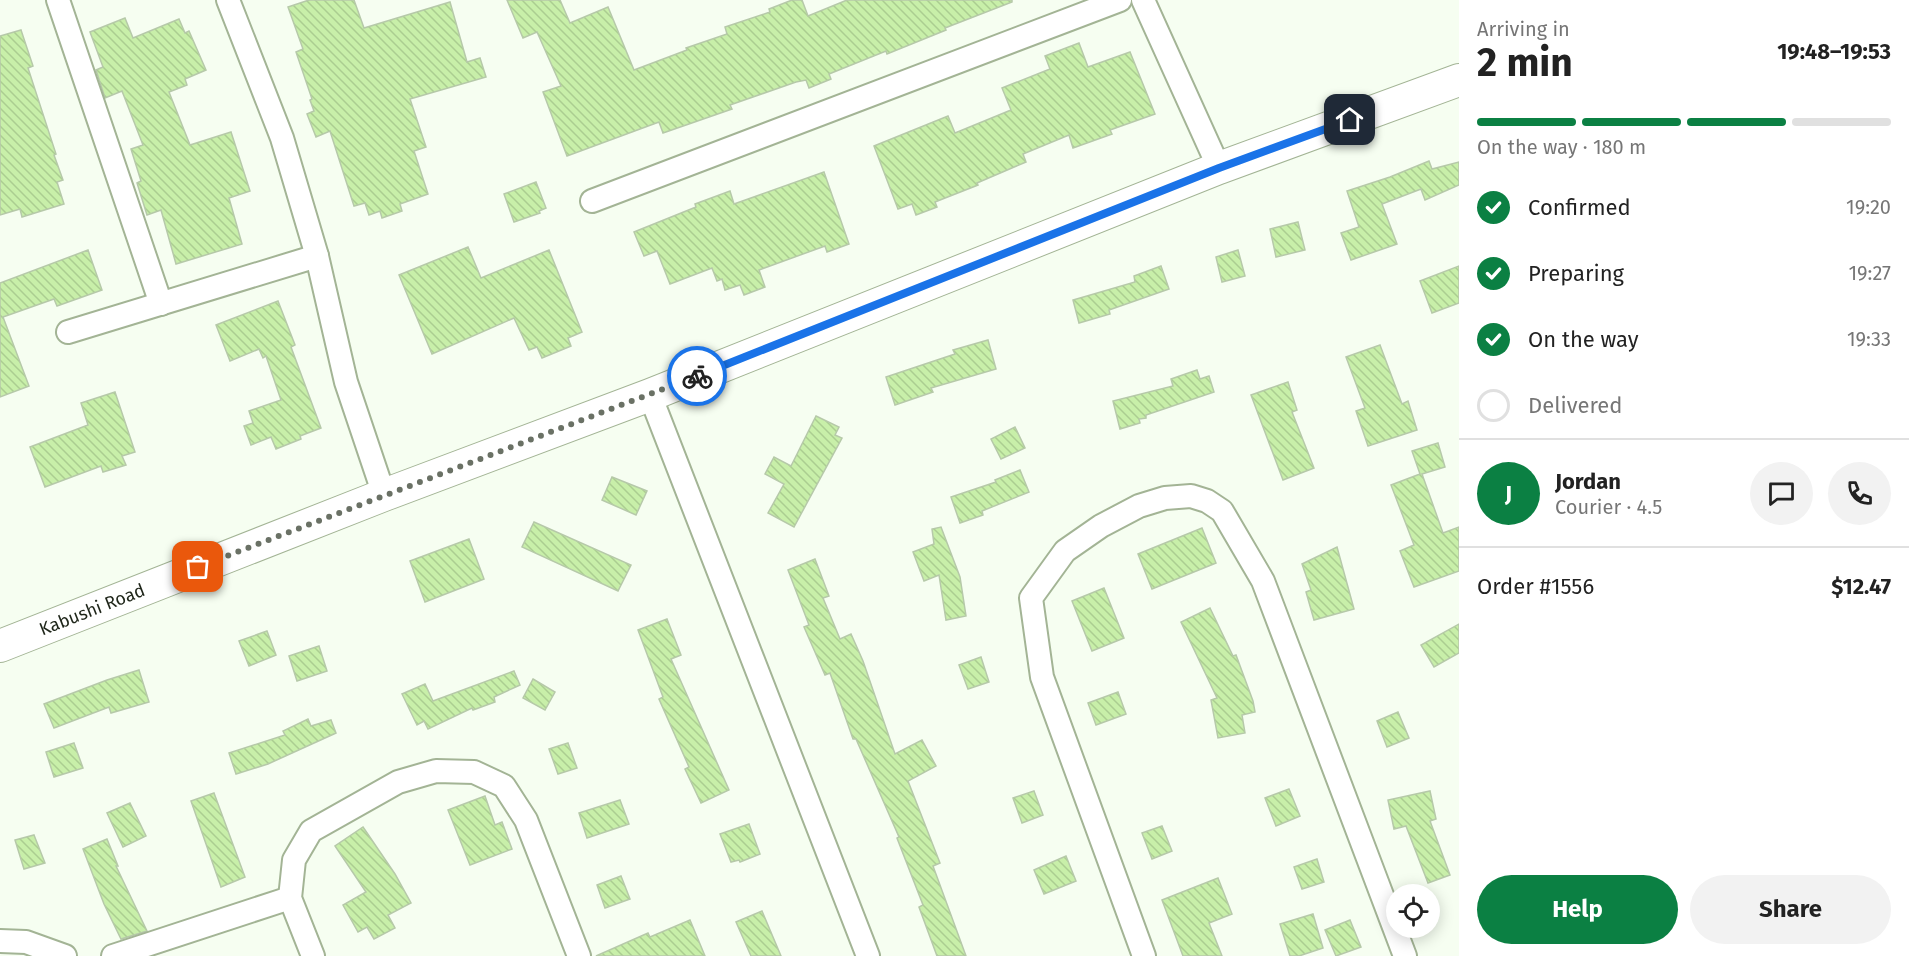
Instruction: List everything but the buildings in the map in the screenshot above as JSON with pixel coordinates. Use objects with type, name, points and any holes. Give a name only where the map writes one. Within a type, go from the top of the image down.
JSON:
[{"type":"main road","name":"Kabushi Road","points":[[0,646],[384,495],[650,395],[1219,168],[1459,80]]},
{"type":"street","points":[[58,0],[161,304]]},
{"type":"street","points":[[228,0],[282,138],[317,256],[346,382],[384,495]]},
{"type":"street","points":[[592,201],[1120,0]]},
{"type":"street","points":[[1143,0],[1219,168]]},
{"type":"street","points":[[68,332],[317,256]]},
{"type":"street","points":[[650,395],[868,956]]},
{"type":"street","points":[[1144,956],[1042,677],[1031,598],[1065,551],[1101,526],[1138,506],[1165,498],[1191,496],[1207,501],[1222,511],[1263,581],[1405,956]]},
{"type":"street","points":[[313,956],[290,898],[294,860],[311,831],[398,782],[436,771],[474,772],[504,786],[526,820],[579,956]]},
{"type":"street","points":[[113,956],[290,898]]},
{"type":"street","points":[[0,941],[26,942],[65,956]]},
{"type":"way so far","points":[[198,567],[697,376]]},
{"type":"route","points":[[697,376],[1219,168],[1350,120]]}]
